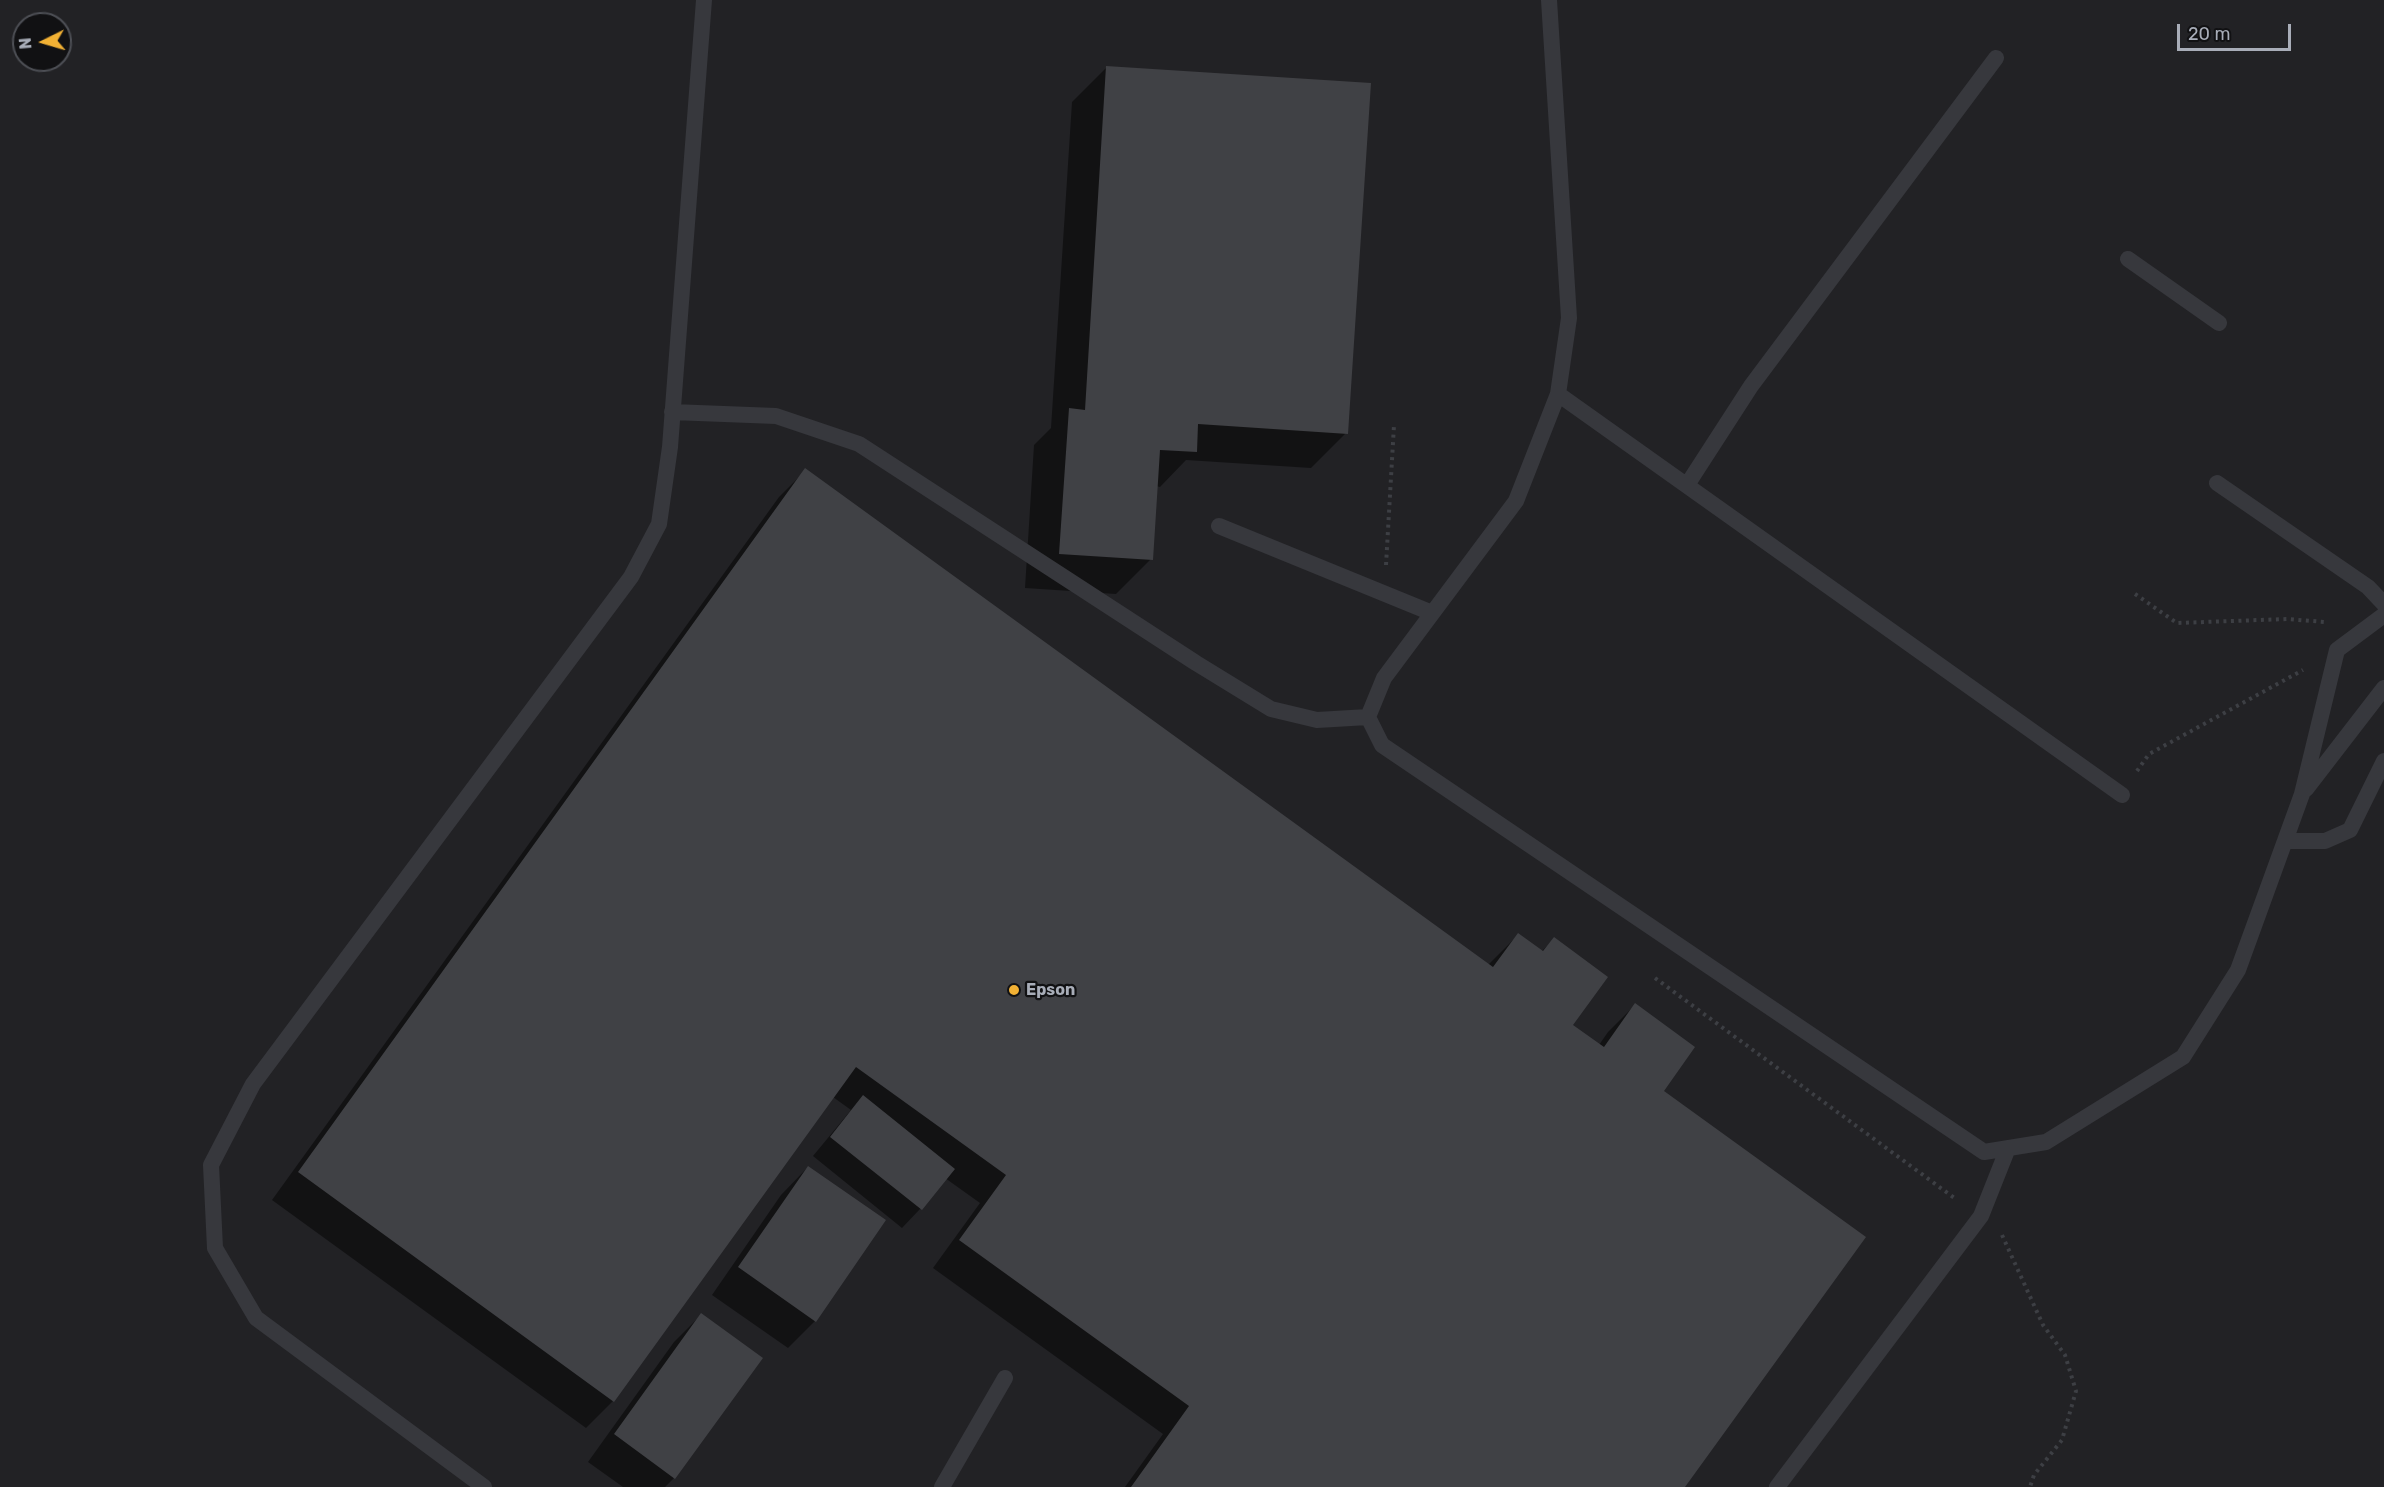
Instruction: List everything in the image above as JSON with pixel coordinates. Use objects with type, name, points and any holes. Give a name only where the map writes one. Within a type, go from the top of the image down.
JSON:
[{"type":"lane","points":[[484,1487],[256,1318],[215,1248],[211,1165],[253,1084],[631,577],[659,524],[670,447],[704,0]]},
{"type":"lane","points":[[1549,0],[1569,318],[1558,394],[1516,501],[1384,678],[1368,717],[1382,745],[1984,1152],[2046,1142],[2183,1057],[2238,970],[2302,794],[2337,650],[2384,615]]},
{"type":"lane","points":[[1687,485],[1751,386],[1996,58]]},
{"type":"lane","points":[[2128,259],[2218,323]]},
{"type":"lane","points":[[1558,394],[2121,795]]},
{"type":"lane","points":[[672,412],[776,416],[859,444],[1196,663],[1271,709],[1317,720],[1368,717]]},
{"type":"lane","points":[[2217,483],[2368,587],[2384,604]]},
{"type":"lane","points":[[1218,526],[1432,613]]},
{"type":"lane","points":[[2302,794],[2384,688]]},
{"type":"lane","points":[[2285,841],[2325,842],[2350,830],[2384,760]]},
{"type":"lane","points":[[1777,1487],[1981,1216],[2008,1148]]},
{"type":"lane","points":[[942,1487],[1005,1378]]},
{"type":"path","points":[[1384,592],[1394,425]]},
{"type":"path","points":[[2135,594],[2177,623],[2287,619],[2332,623]]},
{"type":"path","points":[[2121,795],[2149,754],[2312,665]]},
{"type":"path","points":[[1654,978],[1943,1190],[1998,1227],[2043,1325],[2065,1355],[2076,1392],[2062,1440],[2034,1475],[2031,1487]]},
{"type":"shaded area","points":[[0,0],[2384,0],[2384,1487],[0,1487]]},
{"type":"building","points":[[1106,66],[1371,83],[1348,434],[1198,424],[1197,452],[1160,450],[1153,560],[1059,554],[1069,408],[1085,410]]},
{"type":"building","name":"Epson","points":[[805,468],[1493,967],[1518,933],[1543,951],[1554,937],[1608,977],[1573,1025],[1604,1047],[1635,1003],[1695,1047],[1664,1091],[1866,1237],[1685,1487],[1131,1487],[1189,1406],[959,1240],[1006,1175],[856,1067],[614,1402],[298,1172]]},
{"type":"building","points":[[863,1095],[955,1169],[922,1210],[830,1137]]},
{"type":"building","points":[[808,1166],[886,1220],[816,1322],[738,1267]]},
{"type":"building","points":[[701,1313],[763,1358],[675,1479],[614,1434]]},
{"type":"place","name":"Epson","points":[[1014,990]]}]
